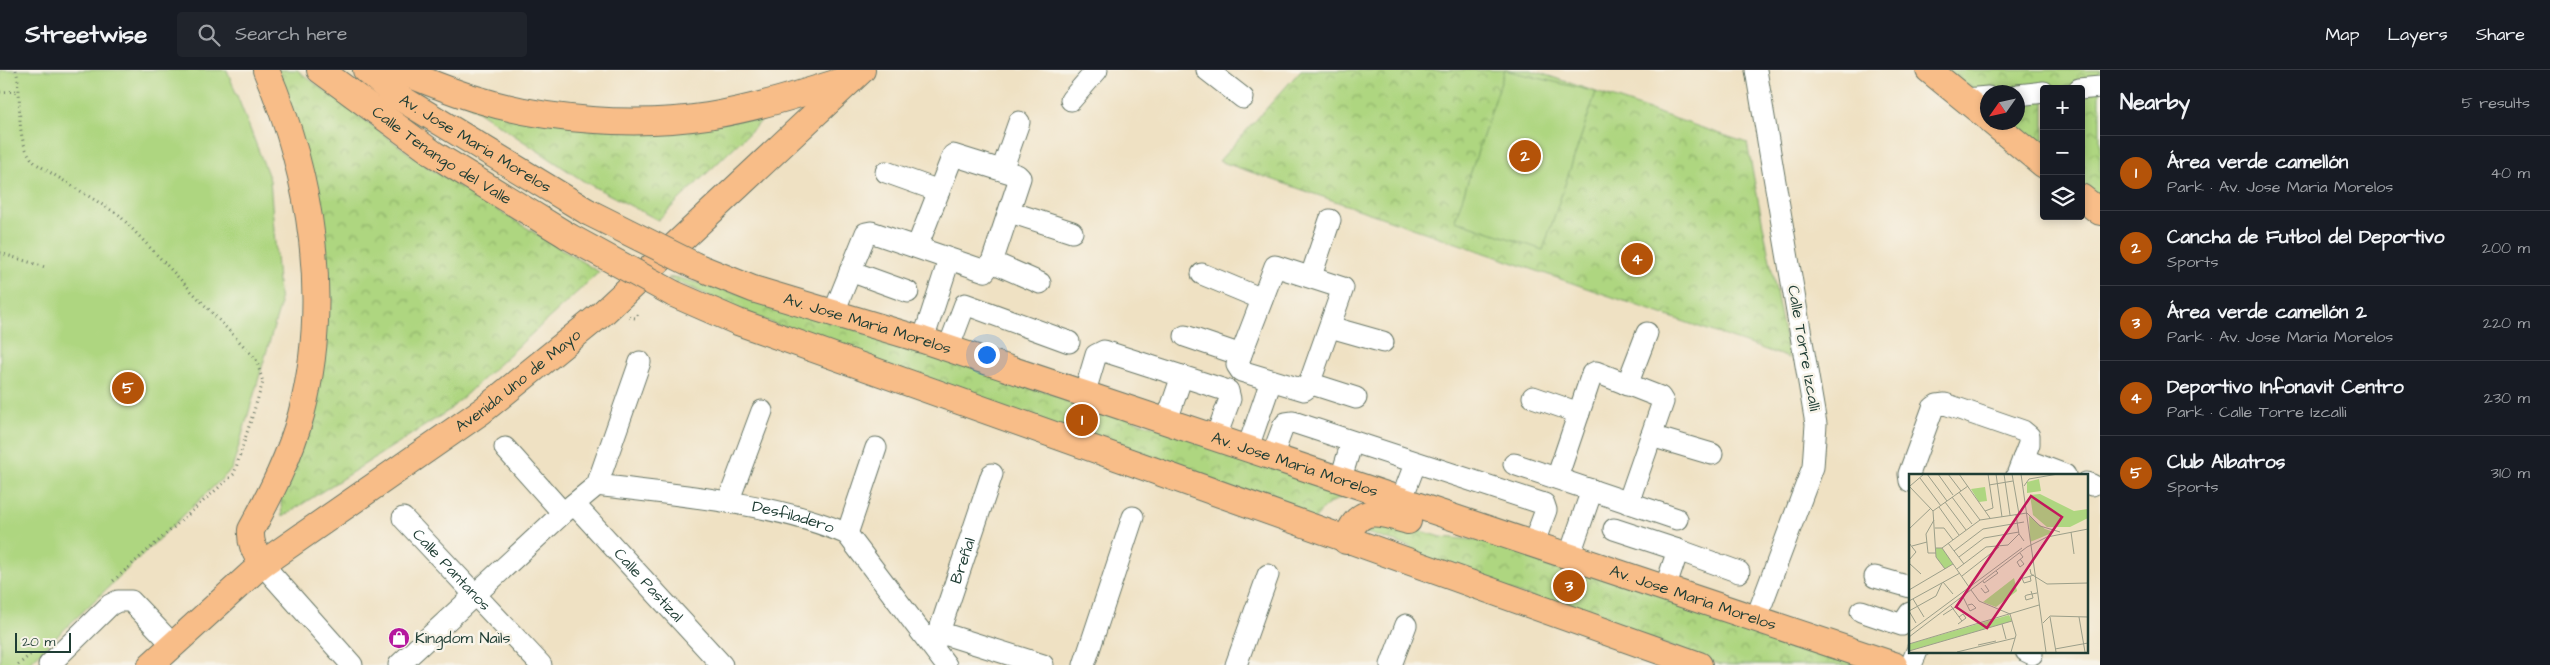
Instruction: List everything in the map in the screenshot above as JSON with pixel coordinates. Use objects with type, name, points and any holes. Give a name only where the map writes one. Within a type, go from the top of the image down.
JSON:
[{"type":"main road","points":[[262,564],[250,540],[252,530],[283,468],[300,416],[312,363],[316,307],[313,251],[300,174],[279,103],[266,70]]},
{"type":"main road","name":"Calle Tenango del Valle","points":[[320,70],[434,154],[568,236],[674,294],[747,326],[1346,541]]},
{"type":"main road","name":"Av. Jose Maria Morelos","points":[[366,70],[394,94],[588,212],[696,266],[753,289],[923,340],[1271,459],[1894,665]]},
{"type":"main road","points":[[398,70],[477,100],[553,116],[630,122],[708,116],[784,99],[859,73]]},
{"type":"main road","points":[[1929,70],[1976,98]]},
{"type":"main road","name":"Avenida Uno de Mayo","points":[[151,665],[262,564],[482,411],[604,312],[859,73]]},
{"type":"main road","points":[[2002,130],[2040,162]]},
{"type":"main road","points":[[2085,200],[2100,212]]},
{"type":"main road","points":[[1494,532],[1447,532],[1375,511],[1360,516],[1351,526],[1346,541],[1699,665]]},
{"type":"street","points":[[1070,100],[1097,70]]},
{"type":"street","points":[[1207,70],[1242,98]]},
{"type":"street","name":"Calle Torre Izcalli","points":[[1756,70],[1816,424],[1816,443],[1813,467],[1756,619]]},
{"type":"street","points":[[2085,88],[2100,87]]},
{"type":"street","points":[[2025,93],[2040,92]]},
{"type":"street","points":[[1002,170],[1019,122]]},
{"type":"street","points":[[834,312],[866,233],[871,232],[982,272],[990,268],[1020,178],[1002,170],[953,155],[917,248]]},
{"type":"street","points":[[886,172],[939,191]]},
{"type":"street","points":[[1010,212],[1072,232]]},
{"type":"street","points":[[1311,276],[1330,220]]},
{"type":"street","points":[[923,340],[949,260]]},
{"type":"street","points":[[992,262],[1040,283]]},
{"type":"street","points":[[1275,266],[1311,276],[1343,288],[1309,383],[1304,390],[1238,369],[1237,365],[1275,266]]},
{"type":"street","points":[[850,271],[908,292]]},
{"type":"street","points":[[1202,274],[1262,299]]},
{"type":"street","points":[[948,349],[965,304],[1069,342]]},
{"type":"street","points":[[1330,327],[1383,342]]},
{"type":"street","points":[[1627,384],[1647,332]]},
{"type":"street","points":[[1186,336],[1241,355]]},
{"type":"street","points":[[1084,395],[1099,351],[1228,391],[1230,394],[1215,439]]},
{"type":"street","points":[[399,665],[568,508],[597,485],[640,362]]},
{"type":"street","points":[[1557,478],[1593,372],[1662,399],[1628,503]]},
{"type":"street","points":[[1166,423],[1182,376]]},
{"type":"street","points":[[1247,450],[1271,381]]},
{"type":"street","points":[[1309,383],[1356,398]]},
{"type":"street","points":[[1533,397],[1579,413]]},
{"type":"street","points":[[1909,474],[1933,408],[1937,405],[1945,404],[2023,431],[2029,436],[2029,444],[2020,467],[2059,474]]},
{"type":"street","points":[[728,502],[762,411]]},
{"type":"street","points":[[1271,459],[1286,423],[1294,422],[1415,464],[1544,504],[1546,510],[1533,545]]},
{"type":"street","points":[[1651,436],[1712,454]]},
{"type":"street","points":[[1340,481],[1352,442]]},
{"type":"street","name":"Calle Pastizal","points":[[505,448],[568,508],[722,665]]},
{"type":"street","points":[[847,534],[876,448]]},
{"type":"street","points":[[1401,501],[1415,464]]},
{"type":"street","points":[[1514,464],[1676,519]]},
{"type":"street","name":"Breñal","points":[[936,639],[992,474]]},
{"type":"street","name":"Desfiladero","points":[[597,485],[728,502],[824,524],[847,534],[936,639],[946,665]]},
{"type":"street","points":[[1569,557],[1592,490]]},
{"type":"street","points":[[1084,665],[1133,517]]},
{"type":"street","name":"Calle Pantanos","points":[[403,518],[541,665]]},
{"type":"street","points":[[1614,529],[1739,572]]},
{"type":"street","points":[[1665,589],[1678,550]]},
{"type":"street","points":[[262,564],[349,664]]},
{"type":"street","points":[[1236,665],[1268,576]]},
{"type":"street","points":[[1875,577],[1909,587]]},
{"type":"street","points":[[44,656],[110,605],[118,601],[131,601],[173,645]]},
{"type":"street","points":[[1861,611],[1902,625],[1909,614]]},
{"type":"street","points":[[1391,665],[1406,625]]},
{"type":"street","points":[[936,639],[1044,665]]},
{"type":"street","points":[[1911,665],[1916,652]]},
{"type":"path","points":[[16,70],[22,134],[27,154],[35,163],[119,215],[256,359],[263,382],[234,474],[111,583]]},
{"type":"path","points":[[0,92],[18,91]]},
{"type":"path","points":[[0,253],[45,267]]},
{"type":"path","points":[[604,312],[635,318],[645,303]]},
{"type":"path","points":[[18,665],[44,656]]},
{"type":"green space","points":[[0,70],[227,70],[270,180],[280,306],[232,469],[27,665],[0,665]]},
{"type":"green space","points":[[276,70],[297,70],[426,166],[599,272],[448,411],[282,517],[280,490],[322,358]]},
{"type":"green space","points":[[1301,70],[1531,70],[1747,143],[1789,358],[1219,161]]},
{"type":"green space","points":[[1505,70],[1596,92],[1543,250],[1455,220]]},
{"type":"green space","points":[[1934,70],[2100,70],[2100,85],[2040,85],[2040,89],[2025,90],[2025,85],[1980,85],[1980,94],[1966,97]]},
{"type":"green space","points":[[2100,89],[2100,210],[2085,197],[2085,91]]},
{"type":"green space","points":[[2040,94],[2040,160],[2004,130],[2025,130],[2025,96]]},
{"type":"green space","points":[[464,102],[559,122],[775,108],[658,220],[585,182]]},
{"type":"green space","points":[[675,277],[760,299],[1362,494],[1328,504],[1314,521],[929,391],[668,278]]},
{"type":"green space","points":[[1363,523],[1415,529],[1441,537],[1500,542],[1885,665],[1721,665],[1588,616],[1408,557],[1411,547],[1360,531]]},
{"type":"place","name":"Cancha de Futbol del Deportivo","points":[[1525,156]]},
{"type":"place","name":"Deportivo Infonavit Centro","points":[[1637,259]]},
{"type":"place","name":"Club Albatros","points":[[128,388]]},
{"type":"place","name":"Área verde camellón","points":[[1082,420]]},
{"type":"place","name":"Área verde camellón 2","points":[[1569,586]]},
{"type":"place","name":"Kingdom Nails","points":[[399,638]]}]
